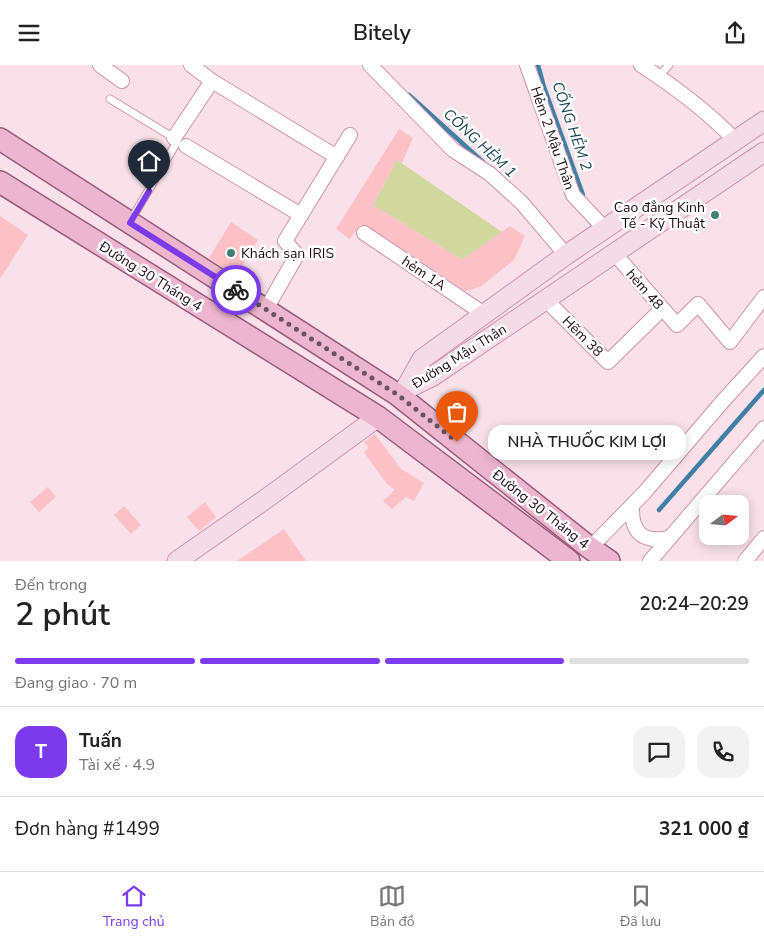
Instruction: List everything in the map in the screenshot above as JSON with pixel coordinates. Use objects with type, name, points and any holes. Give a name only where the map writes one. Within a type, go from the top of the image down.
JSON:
[{"type":"main road","name":"Đường Mậu Thân","points":[[401,393],[422,359],[566,255],[764,121]]},
{"type":"main road","name":"Đường 30 Tháng 4","points":[[0,139],[401,393],[590,548],[609,561]]},
{"type":"main road","name":"Đường Mậu Thân","points":[[401,393],[433,376],[764,152]]},
{"type":"main road","name":"Đường 30 Tháng 4","points":[[0,182],[378,417],[566,560]]},
{"type":"main road","points":[[516,291],[538,305]]},
{"type":"main road","points":[[176,561],[263,501],[378,417],[401,393]]},
{"type":"street","points":[[100,65],[122,81]]},
{"type":"street","points":[[191,65],[212,81],[336,157]]},
{"type":"street","points":[[370,65],[453,150],[490,174],[522,203],[566,255]]},
{"type":"street","name":"Hẻm 2 Mậu Thân","points":[[528,65],[574,195],[605,229]]},
{"type":"street","points":[[642,65],[675,86],[735,140]]},
{"type":"street","points":[[212,81],[180,142],[301,215]]},
{"type":"street","points":[[266,309],[297,255],[285,241],[350,135]]},
{"type":"street","name":"hẻm 1A","points":[[364,233],[484,314]]},
{"type":"street","name":"hẻm 48","points":[[614,253],[677,325],[698,304],[730,342],[764,297]]},
{"type":"street","name":"Hẽm 38","points":[[538,305],[608,362],[662,309]]},
{"type":"street","points":[[590,548],[632,506],[764,356]]},
{"type":"street","points":[[650,561],[764,429]]},
{"type":"street","points":[[632,506],[631,517],[634,527],[641,536],[658,540],[669,538]]},
{"type":"street","points":[[745,561],[764,538]]},
{"type":"lane","points":[[659,76],[669,65]]},
{"type":"lane","points":[[110,99],[180,142],[177,142],[130,223]]},
{"type":"green space","points":[[397,160],[502,232],[462,260],[373,205]]},
{"type":"building","points":[[399,129],[413,138],[402,163],[397,160],[373,205],[462,260],[510,226],[525,236],[514,260],[480,287],[465,291],[368,226],[360,225],[350,239],[336,229]]},
{"type":"building","points":[[0,216],[28,235],[0,279]]},
{"type":"building","name":"Khách sạn IRIS","points":[[231,222],[258,240],[236,276],[209,258]]},
{"type":"building","points":[[375,434],[401,469],[424,483],[414,501],[406,497],[392,509],[383,501],[395,490],[386,483],[364,452],[369,448],[364,442]]},
{"type":"building","points":[[48,487],[56,497],[39,512],[30,502]]},
{"type":"building","points":[[205,502],[216,517],[199,531],[187,517]]},
{"type":"building","points":[[124,506],[141,525],[131,534],[114,515]]},
{"type":"building","points":[[284,529],[306,561],[237,561]]},
{"type":"waterway","name":"CỐNG HẺM 2","points":[[538,65],[544,87],[583,195]]},
{"type":"waterway","name":"CỐNG HẺM 1","points":[[409,95],[483,162]]},
{"type":"waterway","points":[[659,510],[764,390]]},
{"type":"way so far","points":[[236,290],[398,395],[457,442]]},
{"type":"place","name":"Cao đẳng Kinh Tế - Kỹ Thuật","points":[[715,215]]},
{"type":"place","name":"Khách sạn IRIS","points":[[231,253]]},
{"type":"place","name":"NHÀ THUỐC KIM LỢI","points":[[457,442]]},
{"type":"route","points":[[149,191],[130,223],[236,290]]}]
